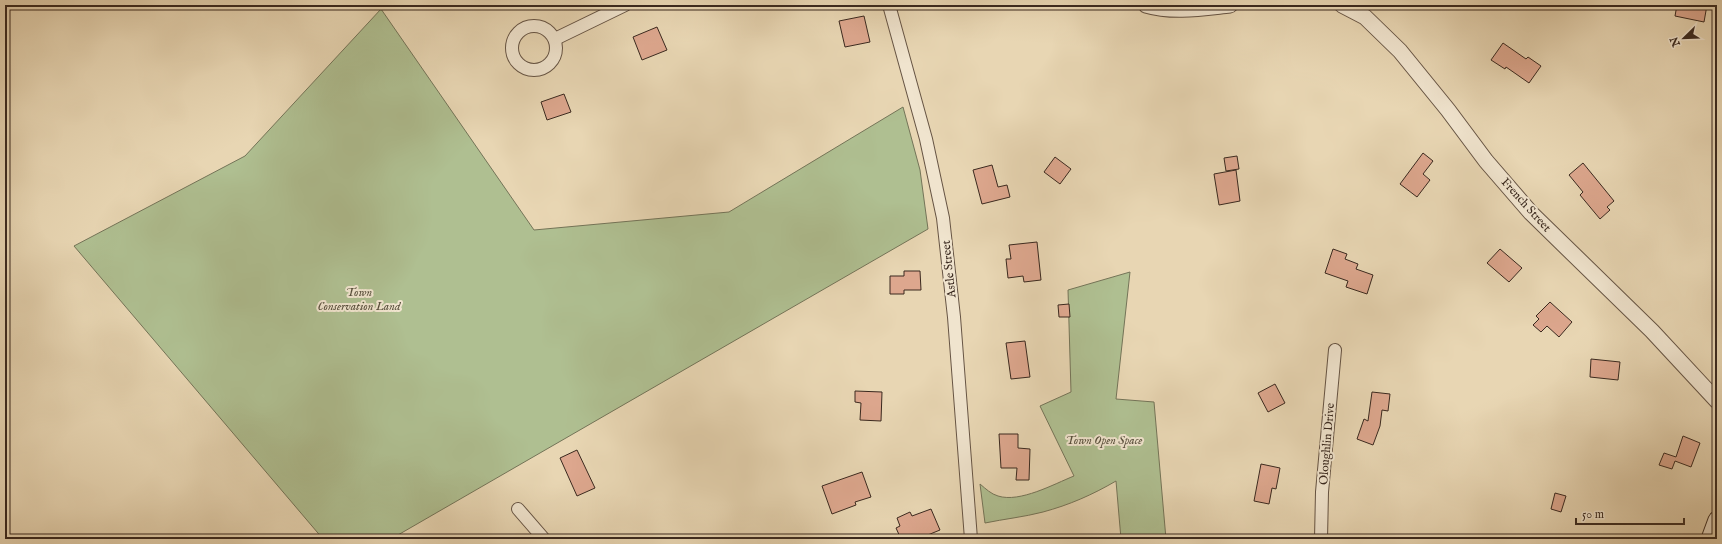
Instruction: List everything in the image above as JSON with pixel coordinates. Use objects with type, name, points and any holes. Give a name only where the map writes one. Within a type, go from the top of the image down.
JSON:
[{"type":"main road","points":[[1710,539],[1717,520]]},
{"type":"street","points":[[555,39],[625,5]]},
{"type":"street","name":"Astle Street","points":[[889,5],[926,139],[943,218],[955,325],[971,539]]},
{"type":"street","points":[[1146,5],[1157,8],[1183,9],[1230,5]]},
{"type":"street","name":"French Street","points":[[1342,5],[1365,17],[1400,51],[1486,160],[1531,212],[1652,331],[1717,401]]},
{"type":"street","name":"Oloughlin Drive","points":[[1321,539],[1322,492],[1335,350]]},
{"type":"street","points":[[518,509],[544,539]]},
{"type":"green space","name":"Town Conservation Land","points":[[381,9],[534,230],[729,212],[903,107],[920,170],[928,229],[391,539],[323,539],[74,246],[245,156]]},
{"type":"green space","name":"Town Open Space","points":[[1130,272],[1116,399],[1154,402],[1166,539],[1121,539],[1116,481],[1080,499],[1053,509],[985,523],[980,484],[995,495],[1016,497],[1037,492],[1074,476],[1040,406],[1071,392],[1068,290]]},
{"type":"building","points":[[1677,5],[1707,5],[1704,22],[1675,16]]},
{"type":"building","points":[[864,16],[870,42],[845,47],[839,21]]},
{"type":"building","points":[[657,27],[667,50],[642,60],[633,37]]},
{"type":"building","points":[[1503,43],[1526,59],[1528,57],[1541,66],[1529,83],[1506,67],[1505,69],[1491,60]]},
{"type":"building","points":[[564,94],[571,112],[547,120],[541,102]]},
{"type":"building","points":[[1423,153],[1433,161],[1423,174],[1430,180],[1417,197],[1400,184]]},
{"type":"building","points":[[1237,156],[1239,169],[1226,171],[1224,158]]},
{"type":"building","points":[[1055,157],[1071,169],[1060,184],[1044,172]]},
{"type":"building","points":[[1583,163],[1614,201],[1607,207],[1610,210],[1600,219],[1580,195],[1583,192],[1569,175]]},
{"type":"building","points":[[992,165],[998,187],[1007,185],[1010,197],[982,204],[973,170]]},
{"type":"building","points":[[1236,170],[1240,201],[1219,205],[1214,174]]},
{"type":"building","points":[[1037,242],[1041,280],[1024,282],[1023,276],[1008,278],[1006,259],[1011,259],[1009,245]]},
{"type":"building","points":[[1333,249],[1347,254],[1345,259],[1358,264],[1356,269],[1373,275],[1367,294],[1346,287],[1348,281],[1325,273]]},
{"type":"building","points":[[1500,249],[1522,268],[1509,282],[1487,263]]},
{"type":"building","points":[[904,271],[920,271],[921,290],[904,290],[904,294],[890,294],[890,276],[904,276]]},
{"type":"building","points":[[1550,302],[1572,322],[1559,337],[1547,326],[1541,332],[1533,325],[1539,319],[1536,316]]},
{"type":"building","points":[[1069,304],[1070,317],[1059,317],[1058,305]]},
{"type":"building","points":[[1025,341],[1030,377],[1011,379],[1006,343]]},
{"type":"building","points":[[1591,359],[1620,362],[1618,380],[1590,377]]},
{"type":"building","points":[[1275,384],[1285,403],[1268,412],[1258,393]]},
{"type":"building","points":[[855,391],[882,392],[881,421],[860,420],[861,403],[855,402]]},
{"type":"building","points":[[1372,392],[1390,394],[1388,411],[1382,410],[1380,426],[1373,445],[1357,439],[1364,419],[1368,421]]},
{"type":"building","points":[[999,434],[1018,434],[1018,448],[1030,449],[1029,480],[1016,480],[1017,468],[1001,468]]},
{"type":"building","points":[[1683,436],[1700,443],[1691,467],[1675,461],[1672,469],[1659,465],[1664,453],[1676,457]]},
{"type":"building","points":[[577,450],[595,488],[577,496],[560,458]]},
{"type":"building","points":[[1261,464],[1280,468],[1276,489],[1272,488],[1269,504],[1254,501]]},
{"type":"building","points":[[862,472],[871,497],[855,502],[856,505],[832,514],[822,486]]},
{"type":"building","points":[[1555,493],[1566,496],[1561,512],[1551,509]]},
{"type":"building","points":[[931,509],[940,530],[918,539],[901,539],[896,528],[900,526],[897,518],[910,512],[912,516]]}]
